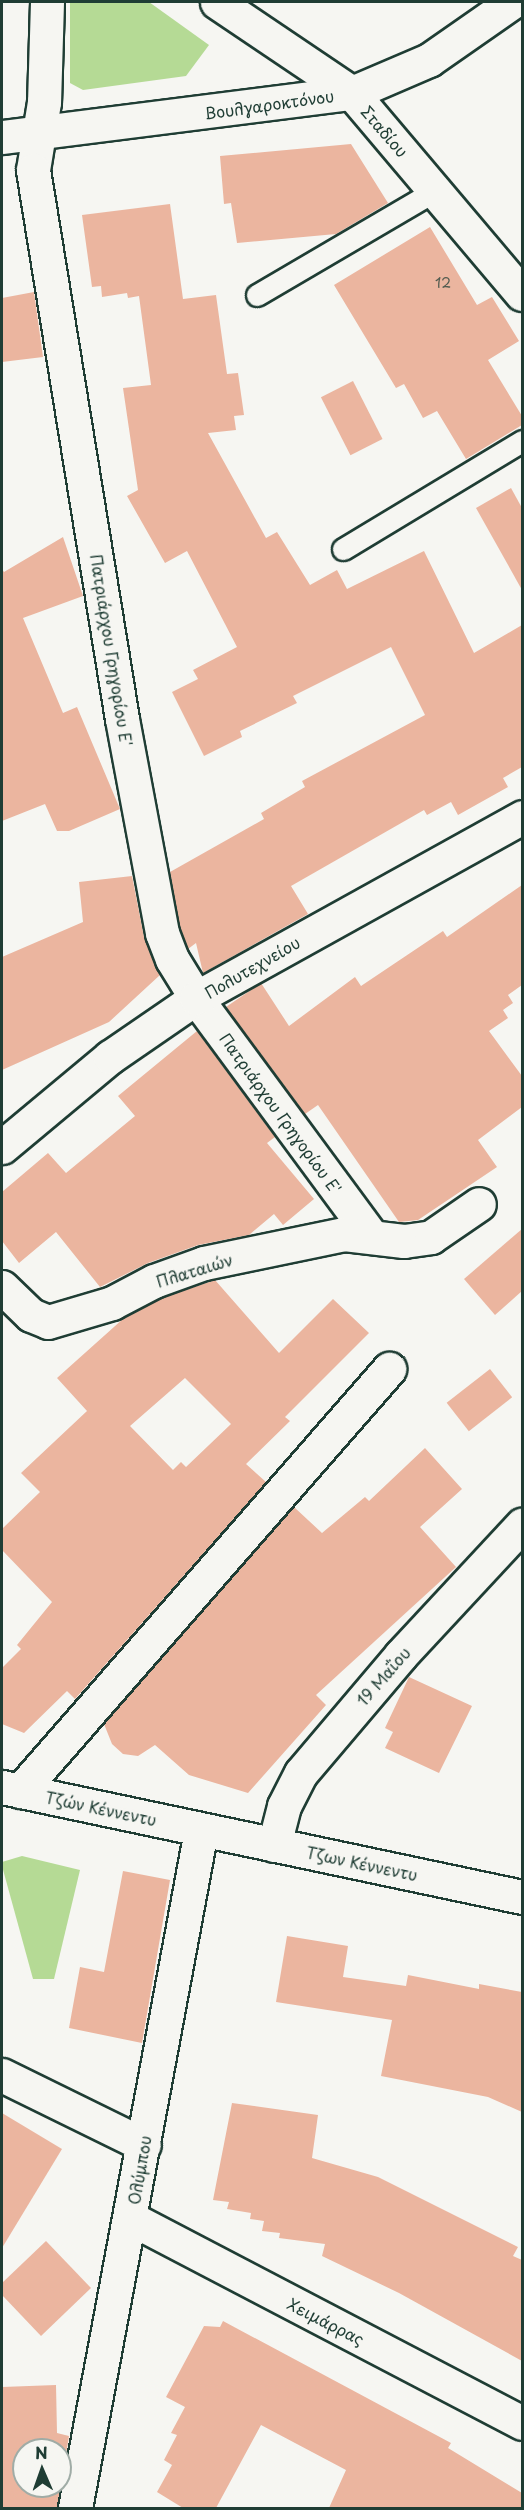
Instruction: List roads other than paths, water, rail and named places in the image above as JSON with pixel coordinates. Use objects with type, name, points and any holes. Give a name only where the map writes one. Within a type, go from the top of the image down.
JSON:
[{"type":"street","name":"Πατριάρχου Γρηγορίου Ε'","points":[[47,2],[45,89],[33,170],[122,719],[162,933],[172,959],[196,998],[371,1235]]},
{"type":"street","name":"Σταδίου","points":[[217,2],[352,93],[522,294]]},
{"type":"street","name":"Βουλγαροκτόνου","points":[[2,137],[352,93],[396,77],[429,60],[512,2]]},
{"type":"street","name":"Πολυτεχνείου","points":[[2,1147],[110,1057],[196,998],[522,816]]},
{"type":"street","name":"Πλαταιών","points":[[2,1287],[31,1315],[48,1322],[112,1303],[154,1281],[204,1263],[327,1236],[356,1233],[404,1241],[431,1237],[479,1204]]},
{"type":"street","points":[[11,1789],[389,1369]]},
{"type":"street","name":"19 Μαΐου","points":[[274,1845],[284,1806],[300,1773],[401,1655],[522,1525]]},
{"type":"street","name":"Τζών Κέννεντυ","points":[[11,1789],[201,1830]]},
{"type":"street","name":"Τζων Κέννεντυ","points":[[201,1830],[522,1897]]},
{"type":"street","name":"Ολύμπου","points":[[75,2508],[201,1830]]},
{"type":"street","points":[[2,2075],[144,2145]]},
{"type":"street","name":"Χειμάρρας","points":[[130,2218],[522,2423]]},
{"type":"lane","points":[[257,295],[436,190]]},
{"type":"lane","points":[[343,549],[522,441]]}]
